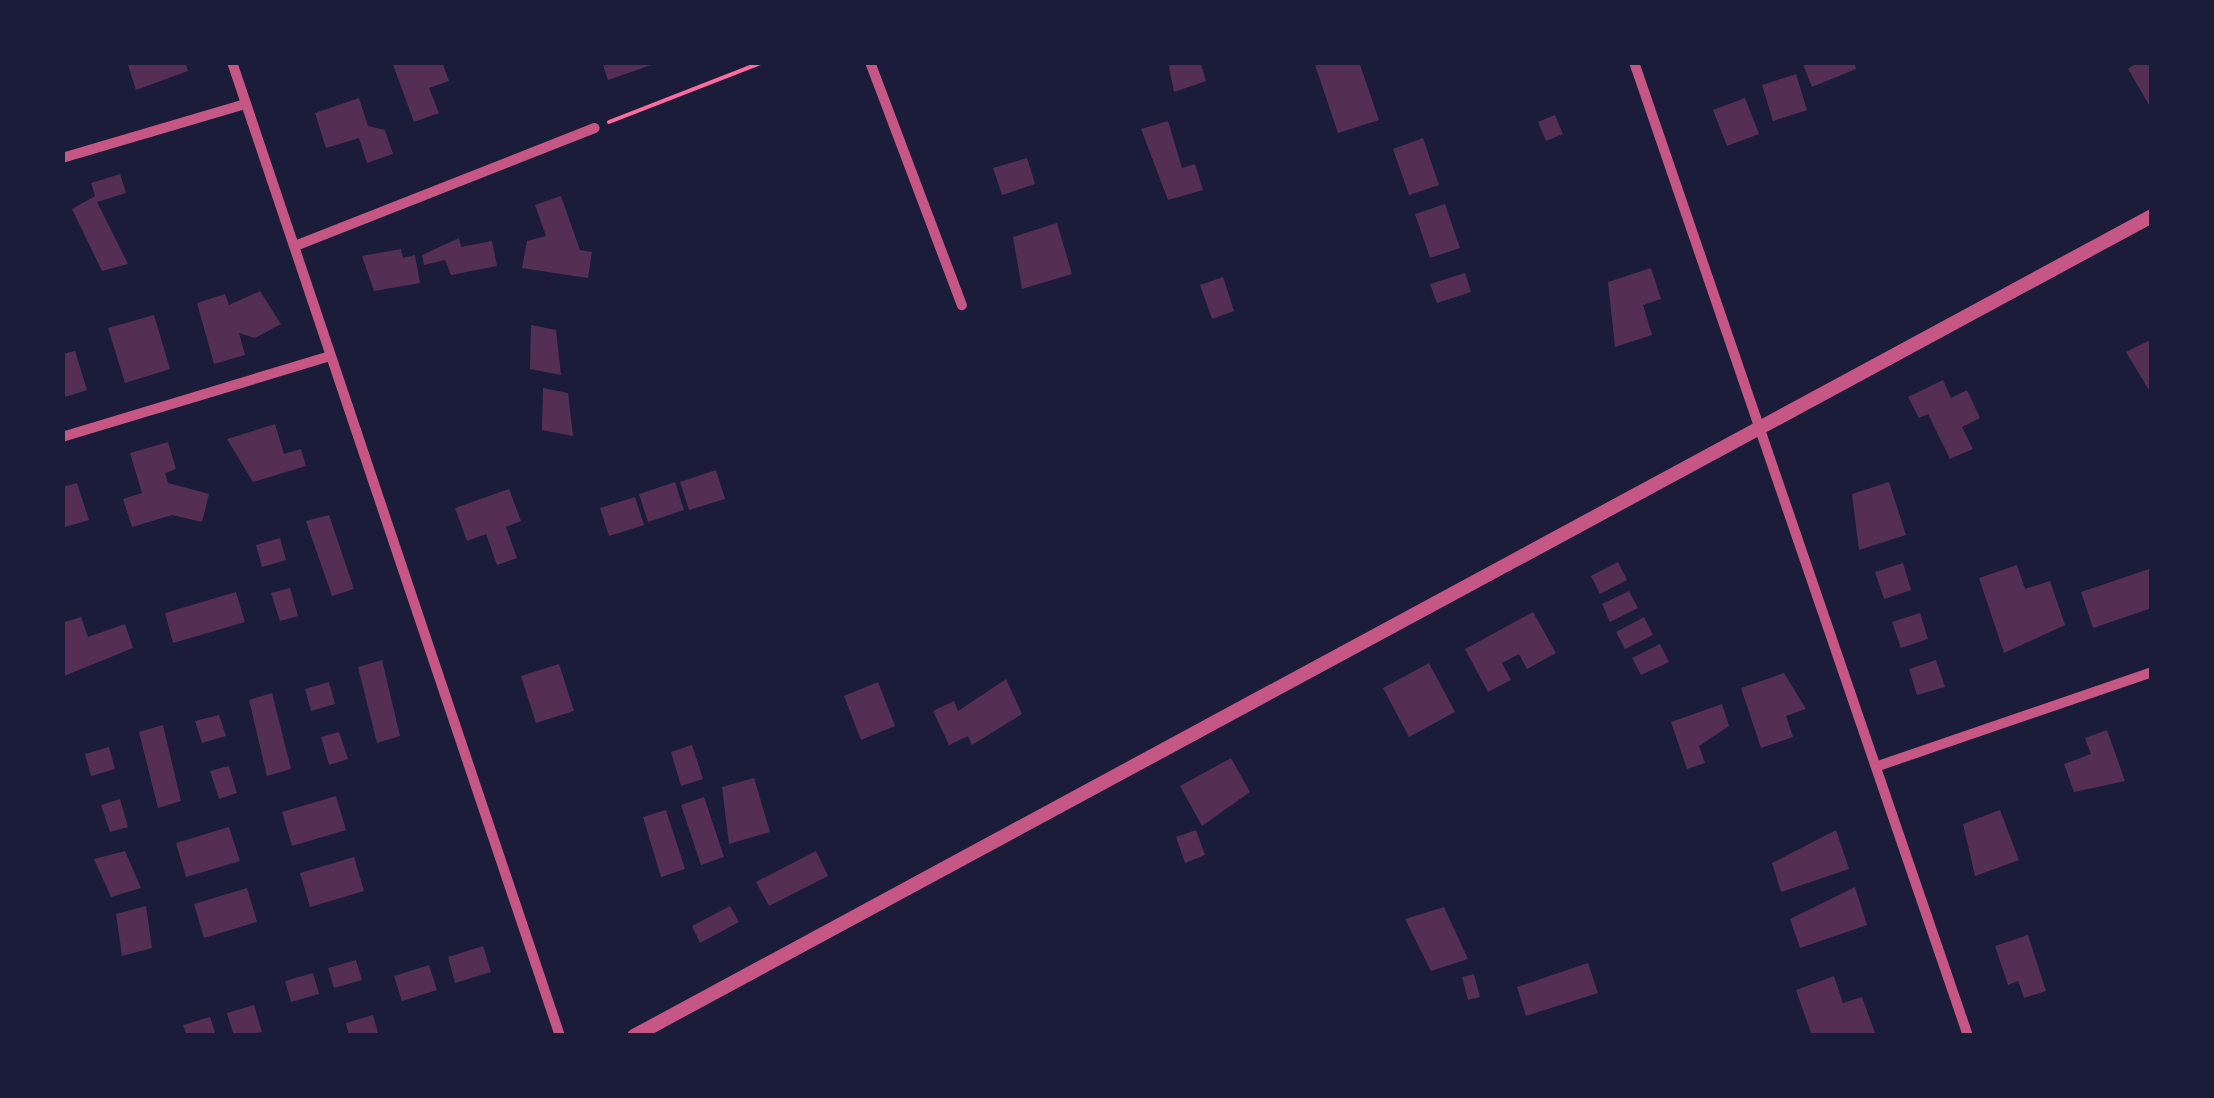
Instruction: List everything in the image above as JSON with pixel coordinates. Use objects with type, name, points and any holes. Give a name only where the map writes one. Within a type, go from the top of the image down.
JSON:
[{"type":"street","points":[[232,62],[560,1036]]},
{"type":"street","points":[[870,62],[962,305]]},
{"type":"street","points":[[1634,62],[1764,428],[1968,1036]]},
{"type":"street","points":[[62,158],[246,104]]},
{"type":"street","points":[[295,246],[595,128]]},
{"type":"street","points":[[634,1036],[2152,216]]},
{"type":"street","points":[[62,436],[330,356]]},
{"type":"street","points":[[1878,766],[2152,672]]},
{"type":"path","points":[[595,128],[763,62]]},
{"type":"building","points":[[127,62],[185,62],[188,71],[136,90]]},
{"type":"building","points":[[392,62],[442,62],[449,81],[429,88],[439,113],[414,122]]},
{"type":"building","points":[[602,62],[657,62],[657,63],[608,80]]},
{"type":"building","points":[[1168,62],[1200,62],[1206,81],[1174,92]]},
{"type":"building","points":[[1314,62],[1359,62],[1379,120],[1338,133]]},
{"type":"building","points":[[1802,62],[1854,62],[1856,69],[1812,87]]},
{"type":"building","points":[[2138,62],[2152,62],[2152,110],[2128,69]]},
{"type":"building","points":[[1796,74],[1807,110],[1773,121],[1762,85]]},
{"type":"building","points":[[359,98],[368,126],[385,130],[393,154],[367,163],[359,138],[326,148],[315,113]]},
{"type":"building","points":[[1745,98],[1759,134],[1727,146],[1713,110]]},
{"type":"building","points":[[1555,115],[1563,134],[1546,141],[1538,122]]},
{"type":"building","points":[[1168,121],[1182,168],[1195,164],[1203,190],[1168,200],[1141,129]]},
{"type":"building","points":[[1423,138],[1439,185],[1409,195],[1393,149]]},
{"type":"building","points":[[1027,158],[1035,184],[1002,195],[993,168]]},
{"type":"building","points":[[120,174],[126,193],[97,202],[128,264],[102,271],[72,209],[95,196],[91,183]]},
{"type":"building","points":[[561,196],[580,250],[592,252],[588,278],[522,268],[527,241],[546,236],[535,205]]},
{"type":"building","points":[[1445,204],[1460,248],[1430,258],[1415,214]]},
{"type":"building","points":[[1057,223],[1072,274],[1022,289],[1013,237]]},
{"type":"building","points":[[459,238],[461,247],[492,241],[497,266],[451,275],[445,260],[424,265],[422,255]]},
{"type":"building","points":[[401,249],[403,258],[415,255],[420,283],[374,291],[362,256]]},
{"type":"building","points":[[1651,268],[1661,299],[1643,305],[1652,335],[1615,347],[1608,282]]},
{"type":"building","points":[[1465,273],[1471,292],[1437,303],[1430,284]]},
{"type":"building","points":[[1223,277],[1234,311],[1212,319],[1200,285]]},
{"type":"building","points":[[260,291],[281,324],[255,338],[239,333],[245,355],[214,364],[197,303],[225,294],[229,305]]},
{"type":"building","points":[[154,315],[170,369],[125,383],[108,328]]},
{"type":"building","points":[[531,325],[556,330],[561,375],[530,369]]},
{"type":"building","points":[[2152,339],[2152,395],[2126,352]]},
{"type":"building","points":[[75,351],[87,390],[62,398],[62,354]]},
{"type":"building","points":[[1943,380],[1951,398],[1967,390],[1980,418],[1962,427],[1973,449],[1950,459],[1928,414],[1919,418],[1908,397]]},
{"type":"building","points":[[543,388],[568,393],[573,436],[542,430]]},
{"type":"building","points":[[275,424],[284,454],[301,449],[306,466],[253,482],[227,439]]},
{"type":"building","points":[[168,442],[176,469],[165,473],[168,483],[209,494],[202,522],[172,515],[132,527],[123,499],[142,493],[130,453]]},
{"type":"building","points":[[716,470],[725,499],[689,510],[680,482]]},
{"type":"building","points":[[675,482],[684,510],[648,522],[639,494]]},
{"type":"building","points":[[1889,482],[1906,535],[1859,550],[1852,494]]},
{"type":"building","points":[[77,483],[89,520],[62,528],[62,487]]},
{"type":"building","points":[[509,489],[521,521],[506,527],[517,558],[497,565],[486,534],[467,541],[455,508]]},
{"type":"building","points":[[635,497],[644,525],[609,536],[600,508]]},
{"type":"building","points":[[329,515],[354,589],[332,596],[306,521]]},
{"type":"building","points":[[280,538],[286,560],[262,567],[256,545]]},
{"type":"building","points":[[1618,562],[1627,580],[1600,594],[1591,576]]},
{"type":"building","points":[[1903,563],[1911,590],[1884,599],[1875,572]]},
{"type":"building","points":[[2017,565],[2025,589],[2050,581],[2065,625],[2004,653],[1979,578]]},
{"type":"building","points":[[2152,568],[2152,608],[2093,628],[2081,592]]},
{"type":"building","points":[[290,588],[298,616],[280,621],[271,593]]},
{"type":"building","points":[[1629,591],[1638,608],[1610,622],[1602,604]]},
{"type":"building","points":[[236,592],[245,622],[173,643],[165,613]]},
{"type":"building","points":[[1533,612],[1556,653],[1527,669],[1519,654],[1502,663],[1511,680],[1488,692],[1465,649]]},
{"type":"building","points":[[1920,613],[1928,639],[1901,648],[1892,622]]},
{"type":"building","points":[[81,617],[88,637],[125,624],[133,648],[64,676],[62,623]]},
{"type":"building","points":[[1644,617],[1653,635],[1625,649],[1616,632]]},
{"type":"building","points":[[1660,644],[1669,662],[1641,675],[1632,658]]},
{"type":"building","points":[[382,660],[400,736],[377,743],[358,667]]},
{"type":"building","points":[[1936,660],[1945,687],[1917,695],[1909,669]]},
{"type":"building","points":[[1429,663],[1455,712],[1409,737],[1383,688]]},
{"type":"building","points":[[559,664],[574,711],[536,723],[521,676]]},
{"type":"building","points":[[1784,673],[1806,709],[1786,716],[1793,737],[1761,748],[1741,688]]},
{"type":"building","points":[[1006,679],[1022,714],[972,745],[968,736],[949,745],[933,711],[954,701],[958,711]]},
{"type":"building","points":[[329,682],[335,704],[311,711],[305,689]]},
{"type":"building","points":[[878,682],[895,726],[861,740],[844,696]]},
{"type":"building","points":[[272,693],[291,769],[267,776],[249,700]]},
{"type":"building","points":[[1722,704],[1729,726],[1699,746],[1705,763],[1687,769],[1671,722]]},
{"type":"building","points":[[219,715],[226,736],[202,743],[195,721]]},
{"type":"building","points":[[163,725],[181,801],[158,808],[139,732]]},
{"type":"building","points":[[2107,730],[2125,781],[2074,792],[2064,764],[2091,754],[2085,738]]},
{"type":"building","points":[[339,732],[348,759],[329,765],[321,737]]},
{"type":"building","points":[[692,745],[703,779],[681,786],[671,752]]},
{"type":"building","points":[[109,747],[115,769],[91,776],[85,754]]},
{"type":"building","points":[[1231,758],[1250,792],[1202,826],[1180,786]]},
{"type":"building","points":[[229,766],[237,793],[219,799],[210,771]]},
{"type":"building","points":[[754,778],[770,832],[729,844],[722,787]]},
{"type":"building","points":[[336,796],[346,830],[292,846],[282,812]]},
{"type":"building","points":[[704,797],[724,857],[701,865],[681,805]]},
{"type":"building","points":[[120,799],[128,827],[110,832],[101,805]]},
{"type":"building","points":[[666,810],[685,869],[661,877],[643,817]]},
{"type":"building","points":[[2000,810],[2019,860],[1975,876],[1963,824]]},
{"type":"building","points":[[229,827],[240,861],[186,877],[176,843]]},
{"type":"building","points":[[1196,830],[1205,855],[1185,863],[1176,837]]},
{"type":"building","points":[[1836,830],[1849,869],[1781,892],[1772,863]]},
{"type":"building","points":[[125,851],[141,888],[111,897],[94,859]]},
{"type":"building","points":[[816,851],[828,876],[769,906],[756,882]]},
{"type":"building","points":[[354,857],[364,891],[310,907],[300,873]]},
{"type":"building","points":[[1855,887],[1867,925],[1800,948],[1790,919]]},
{"type":"building","points":[[247,888],[257,922],[204,938],[194,904]]},
{"type":"building","points":[[146,906],[152,948],[122,956],[116,914]]},
{"type":"building","points":[[730,906],[739,922],[700,943],[692,926]]},
{"type":"building","points":[[1444,907],[1468,959],[1431,971],[1405,919]]},
{"type":"building","points":[[2028,935],[2046,991],[2024,998],[2018,981],[2008,985],[1995,946]]},
{"type":"building","points":[[483,946],[491,972],[455,983],[448,957]]},
{"type":"building","points":[[356,960],[362,980],[334,988],[328,968]]},
{"type":"building","points":[[1588,963],[1598,993],[1526,1016],[1517,987]]},
{"type":"building","points":[[429,965],[437,990],[402,1001],[394,976]]},
{"type":"building","points":[[313,973],[319,994],[291,1002],[285,981]]},
{"type":"building","points":[[1474,974],[1480,997],[1468,1000],[1462,977]]},
{"type":"building","points":[[1834,976],[1843,1003],[1862,997],[1875,1033],[1812,1036],[1796,990]]},
{"type":"building","points":[[254,1005],[262,1032],[234,1036],[227,1013]]},
{"type":"building","points":[[373,1015],[379,1036],[349,1036],[346,1023]]},
{"type":"building","points":[[210,1017],[216,1036],[187,1036],[183,1025]]}]
